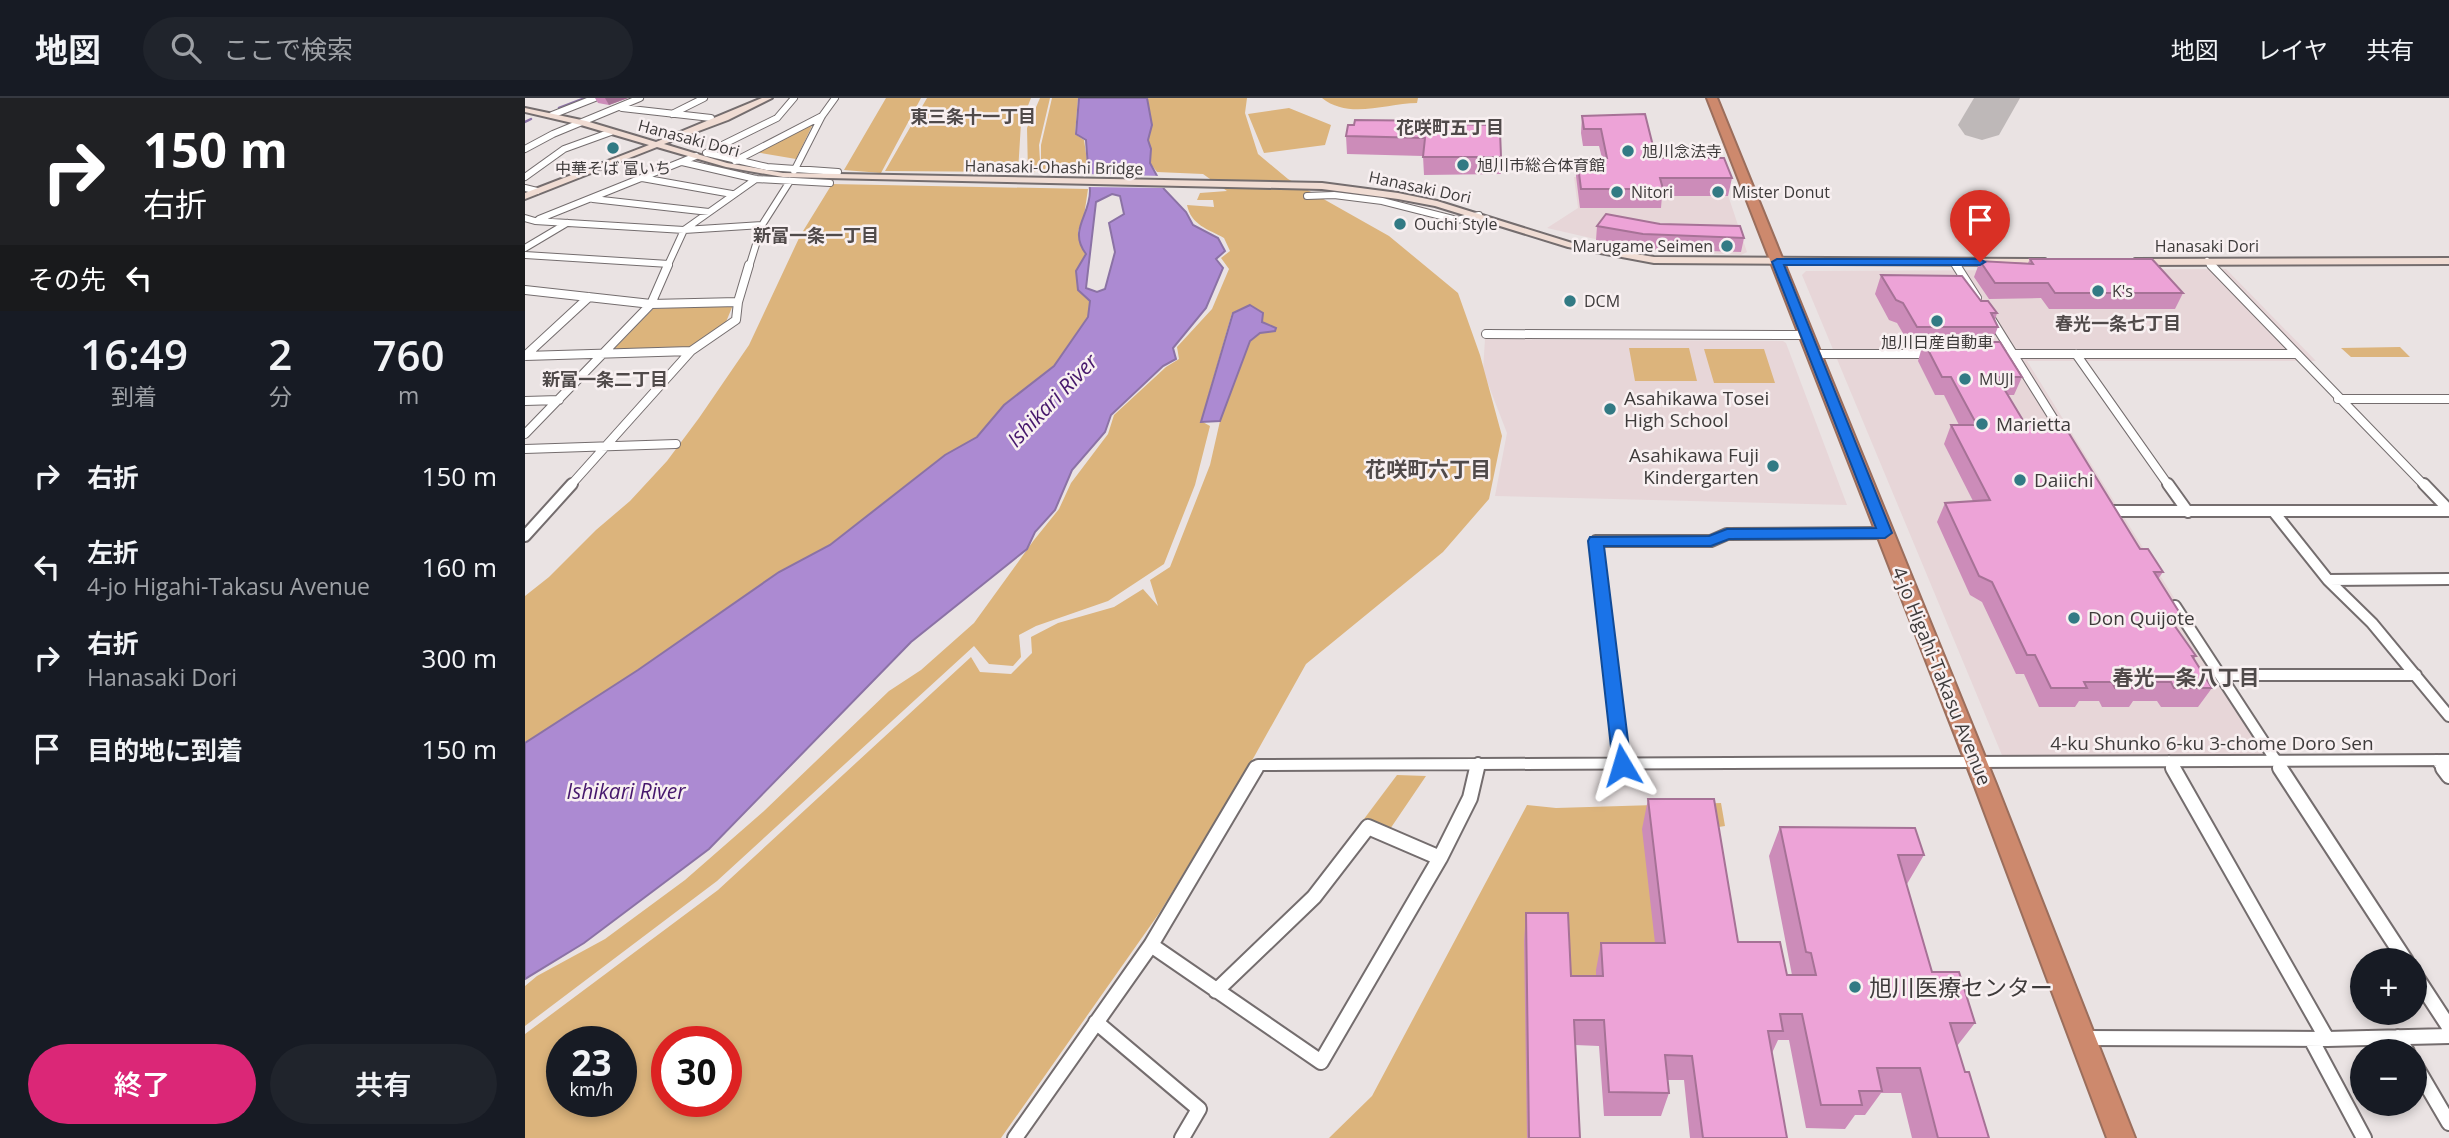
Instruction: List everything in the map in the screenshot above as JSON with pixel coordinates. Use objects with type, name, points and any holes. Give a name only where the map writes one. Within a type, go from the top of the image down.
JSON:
[{"type":"highway","name":"4-jo Higahi-Takasu Avenue","points":[[1712,98],[1976,761],[2121,1138]]},
{"type":"street","points":[[540,113],[578,98]]},
{"type":"street","points":[[552,115],[595,98]]},
{"type":"street","points":[[525,149],[541,138],[622,108],[640,98]]},
{"type":"street","points":[[672,114],[704,98]]},
{"type":"street","points":[[651,144],[758,98]]},
{"type":"street","points":[[528,191],[768,98]]},
{"type":"street","points":[[525,225],[700,155],[777,118],[794,98]]},
{"type":"street","points":[[795,170],[822,116],[835,98]]},
{"type":"street","points":[[622,108],[711,118]]},
{"type":"street","name":"Hanasaki Dori","points":[[525,110],[583,123],[754,171],[847,177]]},
{"type":"street","points":[[735,161],[822,116]]},
{"type":"street","points":[[525,177],[564,149],[611,132]]},
{"type":"street","points":[[700,155],[767,167],[838,172]]},
{"type":"street","points":[[682,162],[756,179],[830,183]]},
{"type":"street","name":"Hanasaki-Ohashi Bridge","points":[[847,177],[1261,184]]},
{"type":"street","points":[[642,178],[732,194]]},
{"type":"street","points":[[525,434],[651,304],[684,230],[756,179]]},
{"type":"street","points":[[525,536],[691,351],[736,320],[738,302],[762,225],[789,182]]},
{"type":"street","name":"Hanasaki Dori","points":[[1261,184],[1364,190],[1479,215],[1571,245],[1624,256],[1681,262],[2060,262]]},
{"type":"street","points":[[1307,196],[1334,195],[1382,201],[1457,220],[1479,215]]},
{"type":"street","points":[[590,199],[709,212]]},
{"type":"street","points":[[525,218],[535,221],[684,230],[762,225]]},
{"type":"street","points":[[525,248],[567,223]]},
{"type":"street","points":[[525,255],[669,264]]},
{"type":"street","points":[[2207,261],[2449,511]]},
{"type":"street","name":"Hanasaki Dori","points":[[2127,262],[2449,261]]},
{"type":"street","points":[[1954,262],[2071,447]]},
{"type":"street","points":[[525,290],[651,304],[738,302]]},
{"type":"street","points":[[525,356],[589,297]]},
{"type":"street","points":[[1486,334],[1809,345],[1935,354]]},
{"type":"street","points":[[525,356],[691,351]]},
{"type":"street","points":[[2000,354],[2295,354]]},
{"type":"street","points":[[2076,354],[2188,512]]},
{"type":"street","points":[[2338,398],[2449,399]]},
{"type":"street","points":[[525,401],[559,400]]},
{"type":"street","points":[[525,449],[676,444]]},
{"type":"street","points":[[2105,500],[2115,516],[2188,512],[2449,511]]},
{"type":"street","points":[[2273,511],[2327,580],[2372,623],[2449,716]]},
{"type":"street","points":[[1622,765],[1596,541],[1711,541],[1727,534],[1885,533]]},
{"type":"street","points":[[2327,580],[2449,579]]},
{"type":"street","points":[[2168,595],[2398,948]]},
{"type":"street","points":[[2220,675],[2416,675]]},
{"type":"street","points":[[2443,760],[2449,776]]},
{"type":"street","name":"4-ku Shunko 6-ku 3-chome Doro Sen","points":[[1151,945],[1258,765],[2443,760]]},
{"type":"street","points":[[2169,761],[2319,1039],[2364,1138]]},
{"type":"street","points":[[1015,1138],[1151,945],[1321,1062],[1440,858],[1470,798],[1478,763]]},
{"type":"street","points":[[1216,991],[1314,897],[1369,827],[1440,858]]},
{"type":"street","points":[[2427,993],[2449,1027]]},
{"type":"street","points":[[1096,1022],[1199,1109],[1182,1138]]},
{"type":"street","points":[[2082,1038],[2319,1039],[2449,1036]]},
{"type":"street","points":[[2427,1085],[2449,1123]]},
{"type":"shaded area","points":[[886,98],[921,98],[881,173],[844,170]]},
{"type":"shaded area","points":[[927,98],[1031,98],[1021,123],[1018,172],[885,171]]},
{"type":"shaded area","points":[[1040,98],[1050,98],[1039,145],[1040,161],[1035,172],[1028,173],[1027,128]]},
{"type":"shaded area","points":[[1052,98],[1078,98],[1075,134],[1084,140],[1089,174],[1037,172]]},
{"type":"shaded area","points":[[1147,98],[1247,98],[1245,113],[1258,154],[1288,179],[1389,236],[1458,293],[1480,355],[1502,436],[1489,499],[1443,552],[1306,664],[1254,757],[1160,912],[1001,1138],[525,1138],[525,1034],[718,890],[971,657],[980,672],[1011,674],[1032,653],[1031,637],[1058,623],[1114,607],[1143,589],[1158,606],[1150,580],[1170,567],[1210,465],[1220,421],[1250,341],[1260,333],[1275,328],[1262,322],[1263,313],[1249,305],[1232,313],[1201,421],[1210,426],[1195,485],[1164,564],[1108,601],[1036,626],[1019,635],[1021,657],[1013,666],[989,664],[974,646],[717,881],[525,1026],[525,986],[537,976],[605,939],[685,880],[764,811],[889,691],[921,670],[974,623],[1059,509],[1071,483],[1108,434],[1114,415],[1166,367],[1179,359],[1177,347],[1212,309],[1229,269],[1221,258],[1230,251],[1224,238],[1196,222],[1187,205],[1214,207],[1213,200],[1197,200],[1200,193],[1227,191],[1203,174],[1157,172],[1150,163],[1151,149],[1148,140],[1152,125]]},
{"type":"shaded area","points":[[1322,98],[1418,98],[1417,103],[1356,109],[1333,105]]},
{"type":"shaded area","points":[[1289,108],[1331,125],[1325,145],[1264,153],[1248,114]]},
{"type":"shaded area","points":[[806,126],[812,126],[796,159],[755,152]]},
{"type":"shaded area","points":[[1574,177],[1722,177],[1747,252],[1741,255],[1643,250],[1547,228],[1578,208]]},
{"type":"shaded area","points":[[832,184],[1088,189],[1084,216],[1078,231],[1087,254],[1076,271],[1090,300],[1088,317],[1054,366],[1004,405],[977,437],[945,455],[830,546],[779,572],[638,670],[525,743],[525,596],[630,501],[667,461],[749,345],[800,236]]},
{"type":"shaded area","points":[[2226,269],[2316,361],[2027,361],[2276,762],[2004,760],[1802,275],[1806,271]]},
{"type":"shaded area","points":[[733,305],[726,322],[689,347],[614,349],[653,309]]},
{"type":"shaded area","name":"Asahikawa Tosei High School","points":[[1485,339],[1783,341],[1847,505],[1495,496],[1507,433],[1483,371]]},
{"type":"shaded area","points":[[2400,347],[2410,357],[2351,357],[2341,348]]},
{"type":"shaded area","points":[[1629,348],[1689,348],[1697,381],[1635,381]]},
{"type":"shaded area","points":[[1704,349],[1764,349],[1775,383],[1714,383]]},
{"type":"shaded area","points":[[1397,775],[1426,776],[1386,835],[1361,823]]},
{"type":"shaded area","points":[[1721,803],[1725,826],[1706,829],[1659,980],[1598,1003],[1567,1003],[1527,1138],[1329,1138],[1372,1096],[1527,805],[1556,808]]},
{"type":"water","name":"Ishikari River","points":[[1079,98],[1147,98],[1152,125],[1148,140],[1151,149],[1150,163],[1164,189],[1186,212],[1193,225],[1218,238],[1225,251],[1216,259],[1223,268],[1206,308],[1173,348],[1176,359],[1163,366],[1111,415],[1105,432],[1072,470],[1055,510],[1035,532],[1027,549],[911,642],[709,849],[584,943],[525,979],[525,743],[638,670],[779,572],[830,545],[945,455],[977,437],[1004,405],[1054,366],[1088,317],[1090,301],[1078,290],[1076,271],[1086,254],[1081,245],[1079,230],[1090,191],[1086,140],[1076,134]],"holes":[[[1112,194],[1120,196],[1124,214],[1109,223],[1115,252],[1105,289],[1097,292],[1086,288],[1096,202]]]},
{"type":"water","points":[[1250,305],[1263,313],[1262,322],[1276,328],[1275,331],[1260,333],[1250,341],[1220,421],[1201,422],[1233,313]]},
{"type":"pier","points":[[1086,174],[1162,176],[1168,188],[1085,187]]},
{"type":"building","points":[[1645,114],[1656,158],[1724,158],[1732,178],[1660,178],[1663,189],[1581,189],[1577,158],[1607,158],[1601,129],[1584,129],[1582,116]]},
{"type":"building","points":[[1355,120],[1443,121],[1443,124],[1496,125],[1497,131],[1500,131],[1501,157],[1423,157],[1425,138],[1346,136],[1348,125],[1354,125]]},
{"type":"building","points":[[1606,214],[1660,224],[1740,226],[1744,238],[1643,234],[1597,226]]},
{"type":"building","points":[[2030,259],[2152,259],[2183,293],[2055,293],[2048,283],[1995,283],[1980,261],[2033,264]]},
{"type":"building","points":[[1881,275],[1962,276],[1981,301],[1988,301],[1997,313],[1991,313],[1998,327],[1917,327],[1903,303],[1896,300]]},
{"type":"building","points":[[1924,342],[2000,342],[2022,377],[1997,377],[2024,422],[2062,422],[2140,549],[2148,549],[2163,572],[2154,572],[2181,615],[2167,615],[2196,656],[2192,656],[2212,688],[2174,688],[2171,682],[2138,682],[2142,688],[2115,688],[2112,682],[2084,682],[2087,688],[2051,688],[2035,655],[2027,655],[1992,582],[1979,576],[1945,503],[1990,500],[1951,425],[1977,425],[1951,377],[1942,377]]},
{"type":"building","name":"旭川医療センター","points":[[1648,799],[1714,799],[1738,942],[1780,942],[1787,975],[1816,975],[1811,953],[1806,952],[1780,827],[1915,828],[1924,855],[1898,855],[1932,972],[1959,972],[1975,1023],[1950,1023],[1965,1072],[1969,1072],[1989,1138],[1938,1138],[1920,1068],[1877,1068],[1882,1091],[1859,1091],[1862,1105],[1821,1105],[1802,1014],[1780,1014],[1783,1031],[1768,1031],[1787,1138],[1703,1138],[1692,1056],[1665,1055],[1669,1093],[1609,1092],[1604,1020],[1574,1020],[1580,1138],[1529,1138],[1526,913],[1568,913],[1571,976],[1603,976],[1601,943],[1665,943]]},
{"type":"waterway","points":[[559,108],[585,98]]},
{"type":"waterway","points":[[525,122],[531,119]]},
{"type":"runway","points":[[1982,125],[1997,98]]},
{"type":"place","name":"中華そば 富いち","points":[[613,148]]},
{"type":"place","name":"旭川念法寺","points":[[1628,151]]},
{"type":"place","name":"旭川市総合体育館","points":[[1463,165]]},
{"type":"place","name":"Nitori","points":[[1617,192]]},
{"type":"place","name":"Mister Donut","points":[[1718,192]]},
{"type":"place","name":"Ouchi Style","points":[[1400,224]]},
{"type":"place","name":"Marugame Seimen","points":[[1727,246]]},
{"type":"place","name":"K's","points":[[2098,291]]},
{"type":"place","name":"DCM","points":[[1570,301]]},
{"type":"place","name":"旭川日産自動車","points":[[1937,321]]},
{"type":"place","name":"MUJI","points":[[1965,379]]},
{"type":"place","name":"Asahikawa Tosei High School","points":[[1610,409]]},
{"type":"place","name":"Marietta","points":[[1982,424]]},
{"type":"place","name":"Asahikawa Fuji Kindergarten","points":[[1773,466]]},
{"type":"place","name":"Daiichi","points":[[2020,480]]},
{"type":"place","name":"Don Quijote","points":[[2074,618]]},
{"type":"place","name":"旭川医療センター","points":[[1855,987]]},
{"type":"district","name":"東三条十一丁目","points":[[973,116]]},
{"type":"district","name":"花咲町五丁目","points":[[1450,127]]},
{"type":"district","name":"新富一条一丁目","points":[[816,235]]},
{"type":"district","name":"春光一条七丁目","points":[[2118,323]]},
{"type":"district","name":"新富一条二丁目","points":[[605,379]]},
{"type":"district","name":"花咲町六丁目","points":[[1428,469]]},
{"type":"district","name":"春光一条八丁目","points":[[2186,677]]},
{"type":"route","points":[[1622,765],[1596,541],[1711,541],[1727,534],[1885,533],[1777,262],[1980,262]]}]
